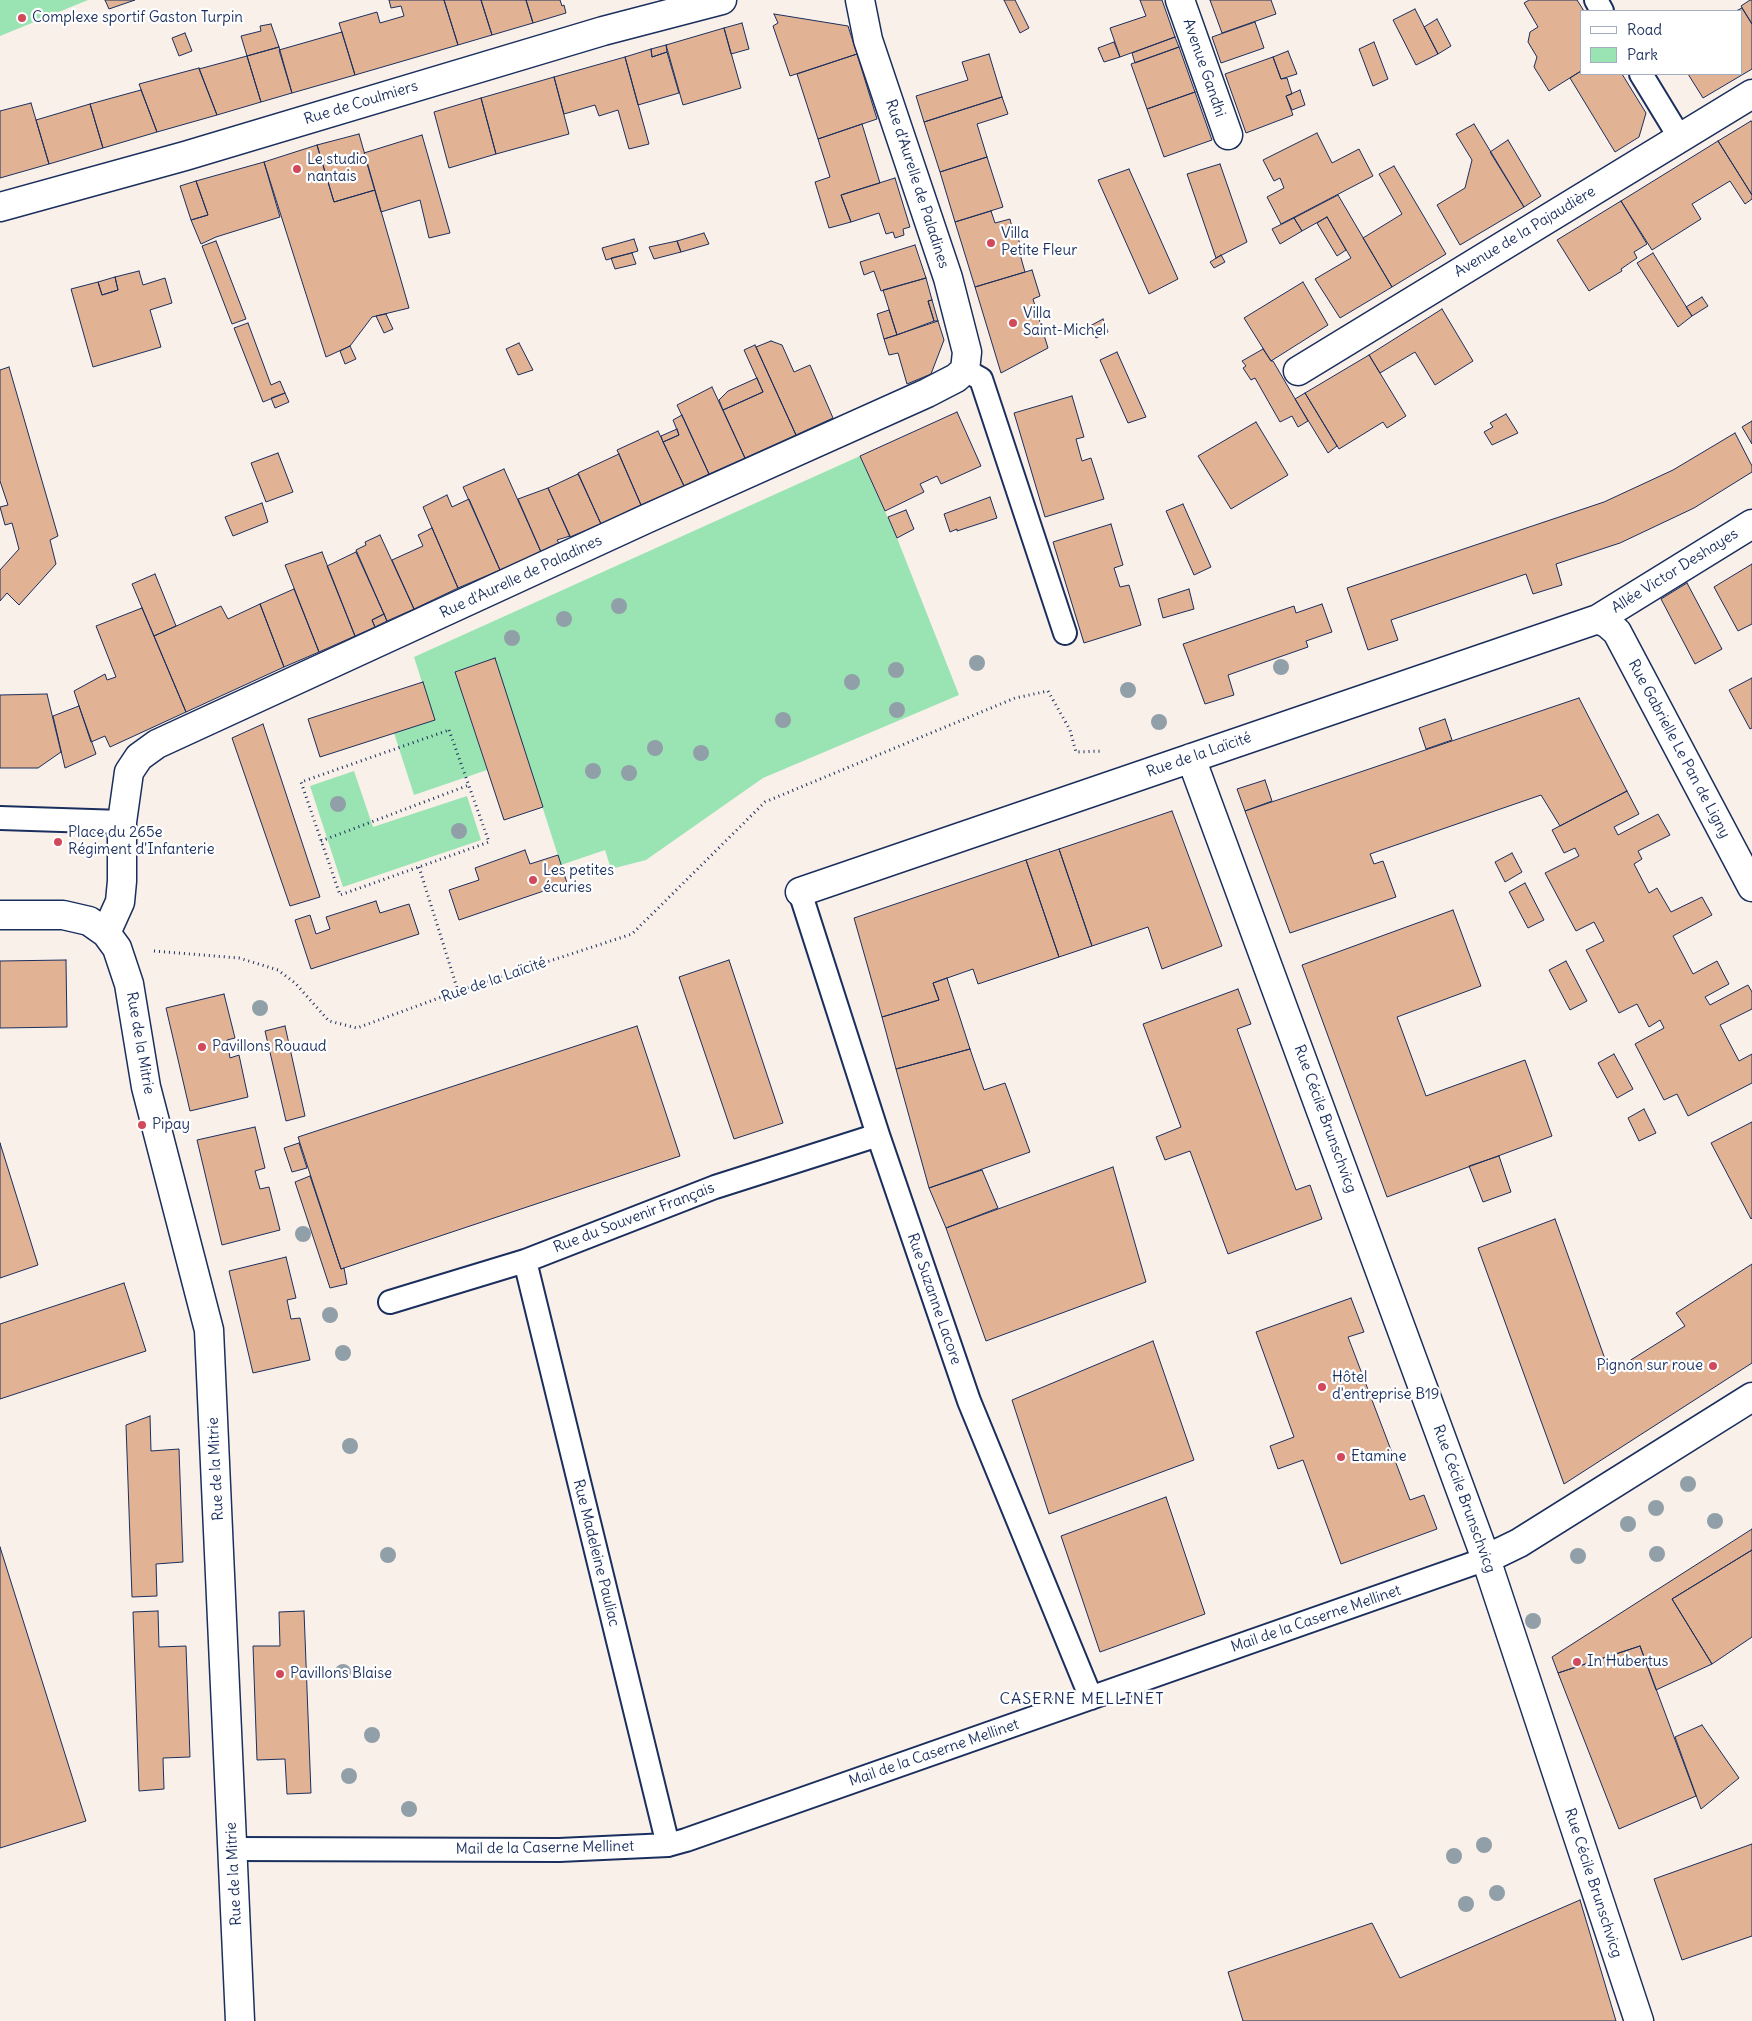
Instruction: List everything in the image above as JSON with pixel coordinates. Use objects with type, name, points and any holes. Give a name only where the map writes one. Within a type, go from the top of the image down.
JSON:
[{"type":"street","name":"Rue d'Aurelle de Paladines","points":[[122,822],[129,772],[139,757],[157,744],[646,519],[927,393],[956,378],[965,370],[967,352],[948,278],[868,40],[860,0]]},
{"type":"street","name":"Avenue Gandhi","points":[[1180,0],[1228,135]]},
{"type":"street","name":"Rue de Coulmiers","points":[[0,207],[185,156],[603,30],[712,1]]},
{"type":"street","name":"Avenue de la Pajaudière","points":[[1298,371],[1752,94]]},
{"type":"street","name":"Allée Victor Deshayes","points":[[1598,619],[1752,524]]},
{"type":"street","name":"Rue de la Laïcité","points":[[800,892],[1598,619]]},
{"type":"street","name":"Rue Gabrielle Le Pan de Ligny","points":[[1598,619],[1608,624],[1617,632],[1752,887]]},
{"type":"street","name":"Rue Cécile Brunschvicg","points":[[1191,758],[1486,1559],[1639,2021]]},
{"type":"street","points":[[0,915],[62,915],[89,921],[106,933],[120,902],[122,822]]},
{"type":"street","name":"Rue de la Mitrie","points":[[106,933],[117,948],[126,969],[146,1087],[209,1330],[240,2021]]},
{"type":"street","name":"Mail de la Caserne Mellinet","points":[[1486,1559],[1519,1543],[1752,1397]]},
{"type":"lane","points":[[1642,75],[1680,138]]},
{"type":"lane","points":[[965,370],[981,379],[1065,634]]},
{"type":"lane","points":[[0,818],[122,822]]},
{"type":"lane","name":"Rue Suzanne Lacore","points":[[800,892],[878,1135],[969,1402],[1091,1698]]},
{"type":"lane","name":"Rue du Souvenir Français","points":[[390,1302],[525,1261],[716,1187],[878,1135]]},
{"type":"lane","name":"Rue Madeleine Pauliac","points":[[525,1261],[668,1844]]},
{"type":"lane","name":"Mail de la Caserne Mellinet","points":[[233,1849],[559,1850],[668,1844],[686,1840],[1486,1559]]},
{"type":"path","name":"Rue de la Laïcité","points":[[150,950],[239,958],[278,970],[295,983],[329,1021],[357,1028],[458,991],[632,934],[765,802],[1015,698],[1048,691],[1070,730],[1076,752],[1106,750]]},
{"type":"path","points":[[449,730],[489,842],[340,894],[321,840],[301,782],[449,730]]},
{"type":"path","points":[[321,840],[469,785]]},
{"type":"path","points":[[419,867],[458,991]]},
{"type":"green space","name":"Complexe sportif Gaston Turpin","points":[[0,0],[88,0],[0,36]]},
{"type":"green space","points":[[860,456],[897,538],[959,695],[763,778],[646,860],[611,869],[605,850],[561,865],[495,659],[455,672],[487,770],[414,795],[394,733],[434,720],[414,657]]},
{"type":"green space","points":[[354,771],[373,827],[467,796],[481,840],[343,887],[310,786]]},
{"type":"building","points":[[105,0],[135,0],[109,9]]},
{"type":"building","points":[[389,0],[444,0],[458,45],[355,75],[339,23],[377,12],[380,23],[404,16],[401,6],[391,8]]},
{"type":"building","points":[[444,0],[481,0],[492,35],[458,45]]},
{"type":"building","points":[[481,0],[526,0],[533,23],[492,35]]},
{"type":"building","points":[[526,0],[560,0],[562,6],[564,5],[566,13],[533,23]]},
{"type":"building","points":[[1004,0],[1015,0],[1029,28],[1020,33]]},
{"type":"building","points":[[1140,0],[1162,0],[1175,37],[1120,57],[1110,28],[1146,16]]},
{"type":"building","points":[[1210,0],[1271,0],[1276,14],[1222,33]]},
{"type":"building","points":[[1529,0],[1577,0],[1583,10],[1580,10],[1580,72],[1549,91],[1534,67],[1537,57],[1528,42],[1530,32],[1538,27],[1524,3]]},
{"type":"building","points":[[1752,0],[1752,24],[1741,6]]},
{"type":"building","points":[[1742,8],[1752,24],[1752,69],[1742,75],[1742,10],[1738,10]]},
{"type":"building","points":[[1415,9],[1438,54],[1416,65],[1393,20]]},
{"type":"building","points":[[774,14],[848,26],[857,54],[790,76],[773,26],[778,23]]},
{"type":"building","points":[[1437,19],[1451,46],[1438,54],[1424,27]]},
{"type":"building","points":[[1255,22],[1264,48],[1221,63],[1212,37]]},
{"type":"building","points":[[742,23],[749,49],[731,54],[724,28]]},
{"type":"building","points":[[271,24],[279,47],[247,56],[241,36],[261,31],[260,26]]},
{"type":"building","points":[[724,28],[741,88],[683,105],[666,45]]},
{"type":"building","points":[[342,32],[355,75],[292,93],[279,50]]},
{"type":"building","points":[[185,33],[192,51],[179,56],[172,38]]},
{"type":"building","points":[[1175,37],[1179,47],[1135,63],[1132,53]]},
{"type":"building","points":[[1114,42],[1120,57],[1104,62],[1098,48]]},
{"type":"building","points":[[1374,42],[1388,79],[1373,86],[1359,49]]},
{"type":"building","points":[[666,45],[667,52],[652,57],[651,49]]},
{"type":"building","points":[[279,47],[292,93],[261,102],[247,56]]},
{"type":"building","points":[[1179,47],[1195,92],[1147,109],[1131,64]]},
{"type":"building","points":[[651,49],[652,57],[667,52],[679,93],[638,105],[625,57]]},
{"type":"building","points":[[1288,51],[1297,74],[1281,79],[1273,57]]},
{"type":"building","points":[[857,54],[877,119],[818,139],[797,74]]},
{"type":"building","points":[[989,54],[1002,97],[924,122],[916,96],[968,80],[962,62]]},
{"type":"building","points":[[247,56],[261,102],[217,115],[199,69]]},
{"type":"building","points":[[625,57],[649,144],[629,149],[618,110],[599,116],[595,105],[564,114],[554,77]]},
{"type":"building","points":[[1273,57],[1281,79],[1287,78],[1292,94],[1286,96],[1293,115],[1246,133],[1225,74]]},
{"type":"building","points":[[199,68],[217,115],[157,132],[139,84]]},
{"type":"building","points":[[1580,72],[1580,75],[1623,75],[1646,113],[1639,137],[1615,152],[1570,78]]},
{"type":"building","points":[[1689,75],[1742,75],[1703,98]]},
{"type":"building","points":[[554,77],[569,134],[496,154],[481,98]]},
{"type":"building","points":[[141,90],[157,132],[103,148],[90,104]]},
{"type":"building","points":[[1300,90],[1305,105],[1292,110],[1286,96]]},
{"type":"building","points":[[1195,92],[1212,140],[1164,157],[1147,109]]},
{"type":"building","points":[[1002,97],[1008,114],[977,124],[987,157],[940,172],[924,122]]},
{"type":"building","points":[[481,98],[496,154],[449,168],[434,112]]},
{"type":"building","points":[[31,103],[49,164],[0,178],[0,111]]},
{"type":"building","points":[[90,104],[103,148],[49,164],[36,120]]},
{"type":"building","points":[[1752,122],[1752,195],[1718,141]]},
{"type":"building","points":[[862,124],[880,183],[841,195],[851,222],[829,228],[815,182],[830,177],[818,139]]},
{"type":"building","points":[[1474,124],[1524,207],[1460,245],[1437,205],[1465,188],[1472,160],[1456,134]]},
{"type":"building","points":[[1317,133],[1332,163],[1359,149],[1373,176],[1281,224],[1267,197],[1284,188],[1280,178],[1274,181],[1263,160]]},
{"type":"building","points":[[359,134],[375,190],[334,202],[317,145]]},
{"type":"building","points":[[422,135],[450,233],[429,238],[420,200],[381,212],[364,153]]},
{"type":"building","points":[[1508,140],[1541,196],[1524,207],[1490,152]]},
{"type":"building","points":[[1718,141],[1752,195],[1752,199],[1745,204],[1730,181],[1692,204],[1701,219],[1652,250],[1621,201]]},
{"type":"building","points":[[317,145],[334,202],[375,190],[409,308],[372,317],[350,346],[326,357],[264,162]]},
{"type":"building","points":[[987,157],[1003,207],[955,222],[940,172]]},
{"type":"building","points":[[264,162],[280,217],[216,237],[201,244],[191,220],[208,215],[196,181]]},
{"type":"building","points":[[1220,164],[1247,242],[1216,258],[1187,174]]},
{"type":"building","points":[[1394,166],[1446,254],[1392,287],[1363,238],[1402,214],[1379,174]]},
{"type":"building","points":[[1129,169],[1178,279],[1149,294],[1098,180]]},
{"type":"building","points":[[895,178],[910,227],[903,229],[904,235],[895,238],[893,232],[886,234],[879,213],[851,222],[841,195]]},
{"type":"building","points":[[196,181],[208,215],[191,220],[180,186]]},
{"type":"building","points":[[1338,195],[1392,287],[1340,318],[1315,279],[1351,258],[1327,217],[1302,231],[1294,218]]},
{"type":"building","points":[[1621,201],[1647,244],[1634,252],[1637,258],[1621,269],[1622,271],[1589,291],[1557,240]]},
{"type":"building","name":"Villa Petite Fleur","points":[[991,211],[995,223],[1010,219],[1014,236],[1017,235],[1022,250],[1019,251],[1025,272],[975,287],[955,222]]},
{"type":"building","points":[[1327,217],[1346,250],[1337,256],[1317,223]]},
{"type":"building","points":[[1294,218],[1302,231],[1280,244],[1272,229]]},
{"type":"building","points":[[704,233],[709,244],[681,252],[677,241]]},
{"type":"building","points":[[634,239],[638,251],[606,260],[602,248]]},
{"type":"building","points":[[216,241],[246,319],[232,324],[202,246]]},
{"type":"building","points":[[677,241],[681,252],[654,259],[649,247]]},
{"type":"building","points":[[915,245],[926,278],[881,291],[874,271],[864,275],[860,262]]},
{"type":"building","points":[[632,253],[636,264],[615,269],[611,258]]},
{"type":"building","points":[[1653,253],[1692,316],[1678,327],[1637,263]]},
{"type":"building","points":[[1221,255],[1225,262],[1214,268],[1210,262]]},
{"type":"building","name":"Villa Saint-Michel","points":[[1032,270],[1040,296],[1033,299],[1048,348],[1001,373],[975,287]]},
{"type":"building","points":[[139,271],[143,285],[165,278],[172,303],[150,310],[161,347],[93,367],[71,289],[98,282],[102,295],[118,290],[115,277]]},
{"type":"building","points":[[115,277],[118,290],[102,295],[98,282]]},
{"type":"building","points":[[926,278],[932,300],[928,301],[934,321],[897,335],[883,290]]},
{"type":"building","points":[[1303,282],[1328,325],[1271,361],[1244,318]]},
{"type":"building","points":[[1702,297],[1708,306],[1692,316],[1686,307]]},
{"type":"building","points":[[932,300],[938,321],[934,321],[928,301]]},
{"type":"building","points":[[1442,309],[1473,361],[1435,385],[1415,352],[1380,373],[1369,355]]},
{"type":"building","points":[[889,310],[897,335],[884,339],[877,314]]},
{"type":"building","points":[[386,314],[393,329],[384,333],[376,316]]},
{"type":"building","points":[[1103,319],[1108,332],[1096,338],[1090,326]]},
{"type":"building","points":[[938,321],[944,340],[931,374],[907,384],[898,353],[889,355],[884,339]]},
{"type":"building","points":[[248,323],[271,385],[280,381],[285,393],[263,402],[234,328]]},
{"type":"building","points":[[771,341],[782,345],[794,372],[810,365],[833,418],[796,435],[756,347]]},
{"type":"building","points":[[519,343],[533,370],[518,375],[506,349]]},
{"type":"building","points":[[755,345],[796,435],[745,458],[723,410],[763,392],[744,350]]},
{"type":"building","points":[[350,346],[356,359],[345,364],[340,351]]},
{"type":"building","points":[[1263,349],[1271,361],[1273,361],[1308,421],[1298,427],[1292,416],[1280,422],[1255,378],[1251,380],[1243,368],[1246,366],[1242,361]]},
{"type":"building","points":[[1117,352],[1146,417],[1128,423],[1100,360]]},
{"type":"building","points":[[1369,355],[1406,416],[1387,428],[1383,422],[1339,449],[1305,393]]},
{"type":"building","points":[[9,367],[58,536],[50,540],[56,564],[19,605],[7,593],[0,601],[0,570],[19,549],[12,523],[5,525],[0,507],[8,505],[0,481],[0,370]]},
{"type":"building","points":[[757,378],[763,392],[723,410],[719,400],[728,391]]},
{"type":"building","points":[[712,387],[745,458],[709,474],[677,405]]},
{"type":"building","points":[[285,393],[289,402],[275,408],[271,398]]},
{"type":"building","points":[[1305,393],[1337,446],[1328,453],[1295,399]]},
{"type":"building","points":[[1072,396],[1084,437],[1076,439],[1082,461],[1091,458],[1104,499],[1045,517],[1014,413]]},
{"type":"building","points":[[957,412],[981,466],[941,484],[937,476],[920,484],[924,492],[885,511],[860,456]]},
{"type":"building","points":[[1506,414],[1518,433],[1492,445],[1484,432],[1493,427],[1490,423]]},
{"type":"building","points":[[682,415],[709,474],[684,486],[663,442],[679,435],[673,420]]},
{"type":"building","points":[[1752,421],[1752,444],[1742,427]]},
{"type":"building","points":[[1256,422],[1288,475],[1231,509],[1198,456]]},
{"type":"building","points":[[677,429],[679,435],[663,442],[661,436]]},
{"type":"building","points":[[658,431],[684,486],[641,505],[617,450]]},
{"type":"building","points":[[1735,433],[1752,466],[1752,472],[1694,508],[1620,543],[1556,564],[1562,585],[1533,594],[1526,574],[1391,620],[1398,640],[1368,650],[1347,588],[1604,502],[1673,470]]},
{"type":"building","points":[[278,453],[293,492],[266,502],[251,463]]},
{"type":"building","points":[[619,454],[641,505],[601,524],[578,473]]},
{"type":"building","points":[[504,469],[541,552],[500,570],[463,487]]},
{"type":"building","points":[[578,474],[601,524],[570,537],[548,488]]},
{"type":"building","points":[[548,488],[570,536],[557,540],[559,543],[541,552],[518,499]]},
{"type":"building","points":[[447,495],[452,507],[469,499],[500,570],[458,588],[423,507]]},
{"type":"building","points":[[990,497],[997,518],[950,532],[944,514]]},
{"type":"building","points":[[262,503],[268,522],[233,536],[225,517]]},
{"type":"building","points":[[1183,504],[1211,567],[1194,575],[1166,511]]},
{"type":"building","points":[[906,510],[914,529],[897,538],[888,517]]},
{"type":"building","points":[[1111,524],[1123,565],[1114,568],[1120,587],[1129,585],[1141,625],[1084,643],[1053,542]]},
{"type":"building","points":[[432,528],[458,588],[414,609],[392,560],[423,546],[418,535]]},
{"type":"building","points":[[380,535],[414,609],[387,621],[356,550],[366,545],[365,542]]},
{"type":"building","points":[[322,552],[355,636],[319,652],[285,565]]},
{"type":"building","points":[[356,552],[384,614],[372,620],[375,627],[355,636],[327,566]]},
{"type":"building","points":[[1752,564],[1752,624],[1738,631],[1714,587]]},
{"type":"building","points":[[155,574],[176,626],[154,636],[132,584]]},
{"type":"building","points":[[1687,583],[1722,649],[1695,664],[1661,599]]},
{"type":"building","points":[[294,589],[319,652],[284,667],[260,604]]},
{"type":"building","points":[[1189,589],[1194,609],[1163,618],[1158,599]]},
{"type":"building","points":[[260,604],[284,667],[186,712],[154,636],[221,606],[228,619]]},
{"type":"building","points":[[1322,604],[1332,632],[1306,641],[1308,647],[1228,675],[1234,695],[1205,704],[1183,644],[1294,606],[1296,613]]},
{"type":"building","points":[[142,608],[186,712],[110,747],[105,736],[91,742],[74,691],[105,674],[107,680],[116,677],[96,626]]},
{"type":"building","points":[[384,614],[387,621],[375,627],[372,620]]},
{"type":"building","points":[[495,658],[543,807],[504,820],[455,672]]},
{"type":"building","points":[[1752,678],[1752,728],[1750,729],[1729,690]]},
{"type":"building","points":[[423,682],[435,720],[320,757],[308,719]]},
{"type":"building","points":[[47,694],[61,752],[38,768],[0,768],[0,695]]},
{"type":"building","points":[[1579,698],[1627,791],[1560,826],[1541,795],[1370,854],[1374,864],[1383,861],[1396,897],[1290,933],[1245,811]]},
{"type":"building","points":[[79,706],[96,754],[65,768],[53,716]]},
{"type":"building","points":[[1445,719],[1452,740],[1426,749],[1419,728]]},
{"type":"building","points":[[263,724],[320,897],[290,906],[232,738]]},
{"type":"building","points":[[1265,780],[1272,801],[1245,811],[1237,789]]},
{"type":"building","points":[[1627,791],[1639,814],[1614,827],[1618,835],[1658,814],[1670,835],[1638,851],[1642,859],[1634,864],[1649,893],[1657,888],[1671,912],[1702,897],[1712,915],[1673,936],[1693,974],[1717,961],[1729,984],[1705,997],[1710,1005],[1748,985],[1752,992],[1752,1009],[1720,1025],[1739,1061],[1752,1054],[1752,1083],[1688,1116],[1677,1094],[1664,1100],[1635,1044],[1664,1028],[1660,1020],[1649,1027],[1637,1004],[1619,1013],[1586,950],[1604,941],[1594,922],[1576,931],[1545,873],[1579,856],[1575,848],[1564,853],[1552,830]]},
{"type":"building","points":[[1172,811],[1222,946],[1162,969],[1148,927],[1092,946],[1059,849]]},
{"type":"building","points":[[1059,849],[1092,946],[1059,957],[1026,860]]},
{"type":"building","points":[[525,850],[530,864],[558,855],[567,883],[459,920],[449,890],[479,880],[475,868]]},
{"type":"building","points":[[1512,853],[1522,872],[1505,882],[1495,862]]},
{"type":"building","points":[[1026,860],[1059,957],[978,984],[973,969],[933,983],[939,1000],[882,1017],[854,918]]},
{"type":"building","points":[[1525,883],[1544,920],[1528,928],[1509,892]]},
{"type":"building","points":[[376,901],[380,913],[409,904],[419,934],[311,969],[295,920],[310,915],[316,934],[330,929],[326,917]]},
{"type":"building","points":[[1453,910],[1481,986],[1397,1017],[1426,1096],[1525,1060],[1552,1136],[1387,1197],[1302,965]]},
{"type":"building","points":[[66,960],[67,1027],[0,1028],[0,961]]},
{"type":"building","points":[[729,960],[783,1123],[734,1139],[679,977]]},
{"type":"building","points":[[1566,961],[1587,1001],[1570,1010],[1549,970]]},
{"type":"building","points":[[947,978],[970,1049],[896,1069],[882,1017],[939,1000],[933,983]]},
{"type":"building","points":[[1238,989],[1251,1024],[1237,1029],[1296,1190],[1310,1185],[1322,1219],[1228,1254],[1190,1151],[1165,1160],[1156,1137],[1181,1127],[1143,1024]]},
{"type":"building","name":"Pavillons Rouaud","points":[[224,994],[235,1038],[227,1040],[230,1058],[239,1055],[248,1097],[190,1111],[166,1008]]},
{"type":"building","points":[[285,1026],[305,1116],[286,1121],[265,1031]]},
{"type":"building","points":[[637,1026],[680,1156],[341,1269],[298,1137]]},
{"type":"building","points":[[970,1049],[984,1090],[1005,1083],[1030,1152],[929,1188],[896,1069]]},
{"type":"building","points":[[1614,1054],[1633,1089],[1617,1098],[1598,1063]]},
{"type":"building","points":[[1644,1109],[1656,1133],[1639,1141],[1628,1118]]},
{"type":"building","points":[[1752,1122],[1752,1218],[1751,1219],[1711,1143]]},
{"type":"building","points":[[255,1127],[265,1168],[255,1171],[260,1189],[269,1187],[280,1230],[222,1245],[197,1140]]},
{"type":"building","points":[[0,1143],[38,1265],[0,1278]]},
{"type":"building","points":[[299,1143],[307,1168],[292,1172],[284,1148]]},
{"type":"building","points":[[1499,1156],[1511,1192],[1483,1202],[1469,1166]]},
{"type":"building","points":[[1113,1167],[1146,1282],[986,1341],[946,1228]]},
{"type":"building","points":[[982,1170],[998,1208],[946,1228],[929,1188]]},
{"type":"building","points":[[310,1176],[341,1269],[344,1268],[347,1284],[330,1288],[295,1182]]},
{"type":"building","points":[[1555,1219],[1610,1373],[1685,1326],[1676,1313],[1752,1264],[1752,1363],[1564,1484],[1478,1248]]},
{"type":"building","points":[[286,1257],[296,1298],[287,1300],[291,1319],[300,1318],[310,1360],[253,1373],[229,1271]]},
{"type":"building","points":[[124,1283],[146,1351],[0,1399],[0,1324]]},
{"type":"building","name":"Hôtel d'entreprise B19","points":[[1351,1298],[1364,1332],[1348,1337],[1410,1500],[1424,1495],[1437,1529],[1341,1564],[1303,1460],[1278,1469],[1270,1446],[1294,1437],[1256,1332]]},
{"type":"building","points":[[1153,1341],[1194,1460],[1049,1514],[1012,1400]]},
{"type":"building","points":[[150,1416],[151,1451],[179,1449],[183,1562],[156,1564],[157,1596],[132,1597],[126,1425]]},
{"type":"building","points":[[1166,1497],[1205,1614],[1100,1652],[1061,1536]]},
{"type":"building","points":[[1752,1529],[1752,1550],[1672,1599],[1712,1664],[1656,1690],[1640,1646],[1558,1673],[1552,1657]]},
{"type":"building","points":[[0,1547],[86,1821],[0,1848]]},
{"type":"building","points":[[1752,1550],[1752,1637],[1712,1664],[1672,1599]]},
{"type":"building","points":[[158,1611],[159,1647],[186,1646],[190,1757],[163,1758],[164,1789],[139,1791],[133,1612]]},
{"type":"building","name":"Pavillons Blaise","points":[[304,1611],[311,1793],[287,1794],[285,1759],[257,1760],[253,1646],[280,1646],[279,1612]]},
{"type":"building","points":[[1640,1646],[1696,1796],[1619,1829],[1558,1673]]},
{"type":"building","points":[[1702,1725],[1739,1778],[1701,1809],[1675,1737]]},
{"type":"building","points":[[1752,1844],[1752,1936],[1682,1960],[1654,1879]]},
{"type":"building","points":[[1580,1900],[1616,2021],[1243,2021],[1228,1972],[1372,1923],[1400,1978]]},
{"type":"place","name":"Complexe sportif Gaston Turpin","points":[[22,18]]},
{"type":"place","name":"Le studio nantais","points":[[297,169]]},
{"type":"place","name":"Villa Petite Fleur","points":[[991,243]]},
{"type":"place","name":"Villa Saint-Michel","points":[[1013,323]]},
{"type":"place","name":"Place du 265e Régiment d'Infanterie","points":[[58,842]]},
{"type":"place","name":"Les petites écuries","points":[[533,880]]},
{"type":"place","name":"Pavillons Rouaud","points":[[202,1047]]},
{"type":"place","name":"Pipay","points":[[142,1125]]},
{"type":"place","name":"Pignon sur roue","points":[[1713,1366]]},
{"type":"place","name":"Hôtel d'entreprise B19","points":[[1322,1387]]},
{"type":"place","name":"Etamine","points":[[1341,1457]]},
{"type":"place","name":"In Hubertus","points":[[1577,1662]]},
{"type":"place","name":"Pavillons Blaise","points":[[280,1674]]},
{"type":"district","name":"CASERNE MELLINET","points":[[1082,1699]]}]
